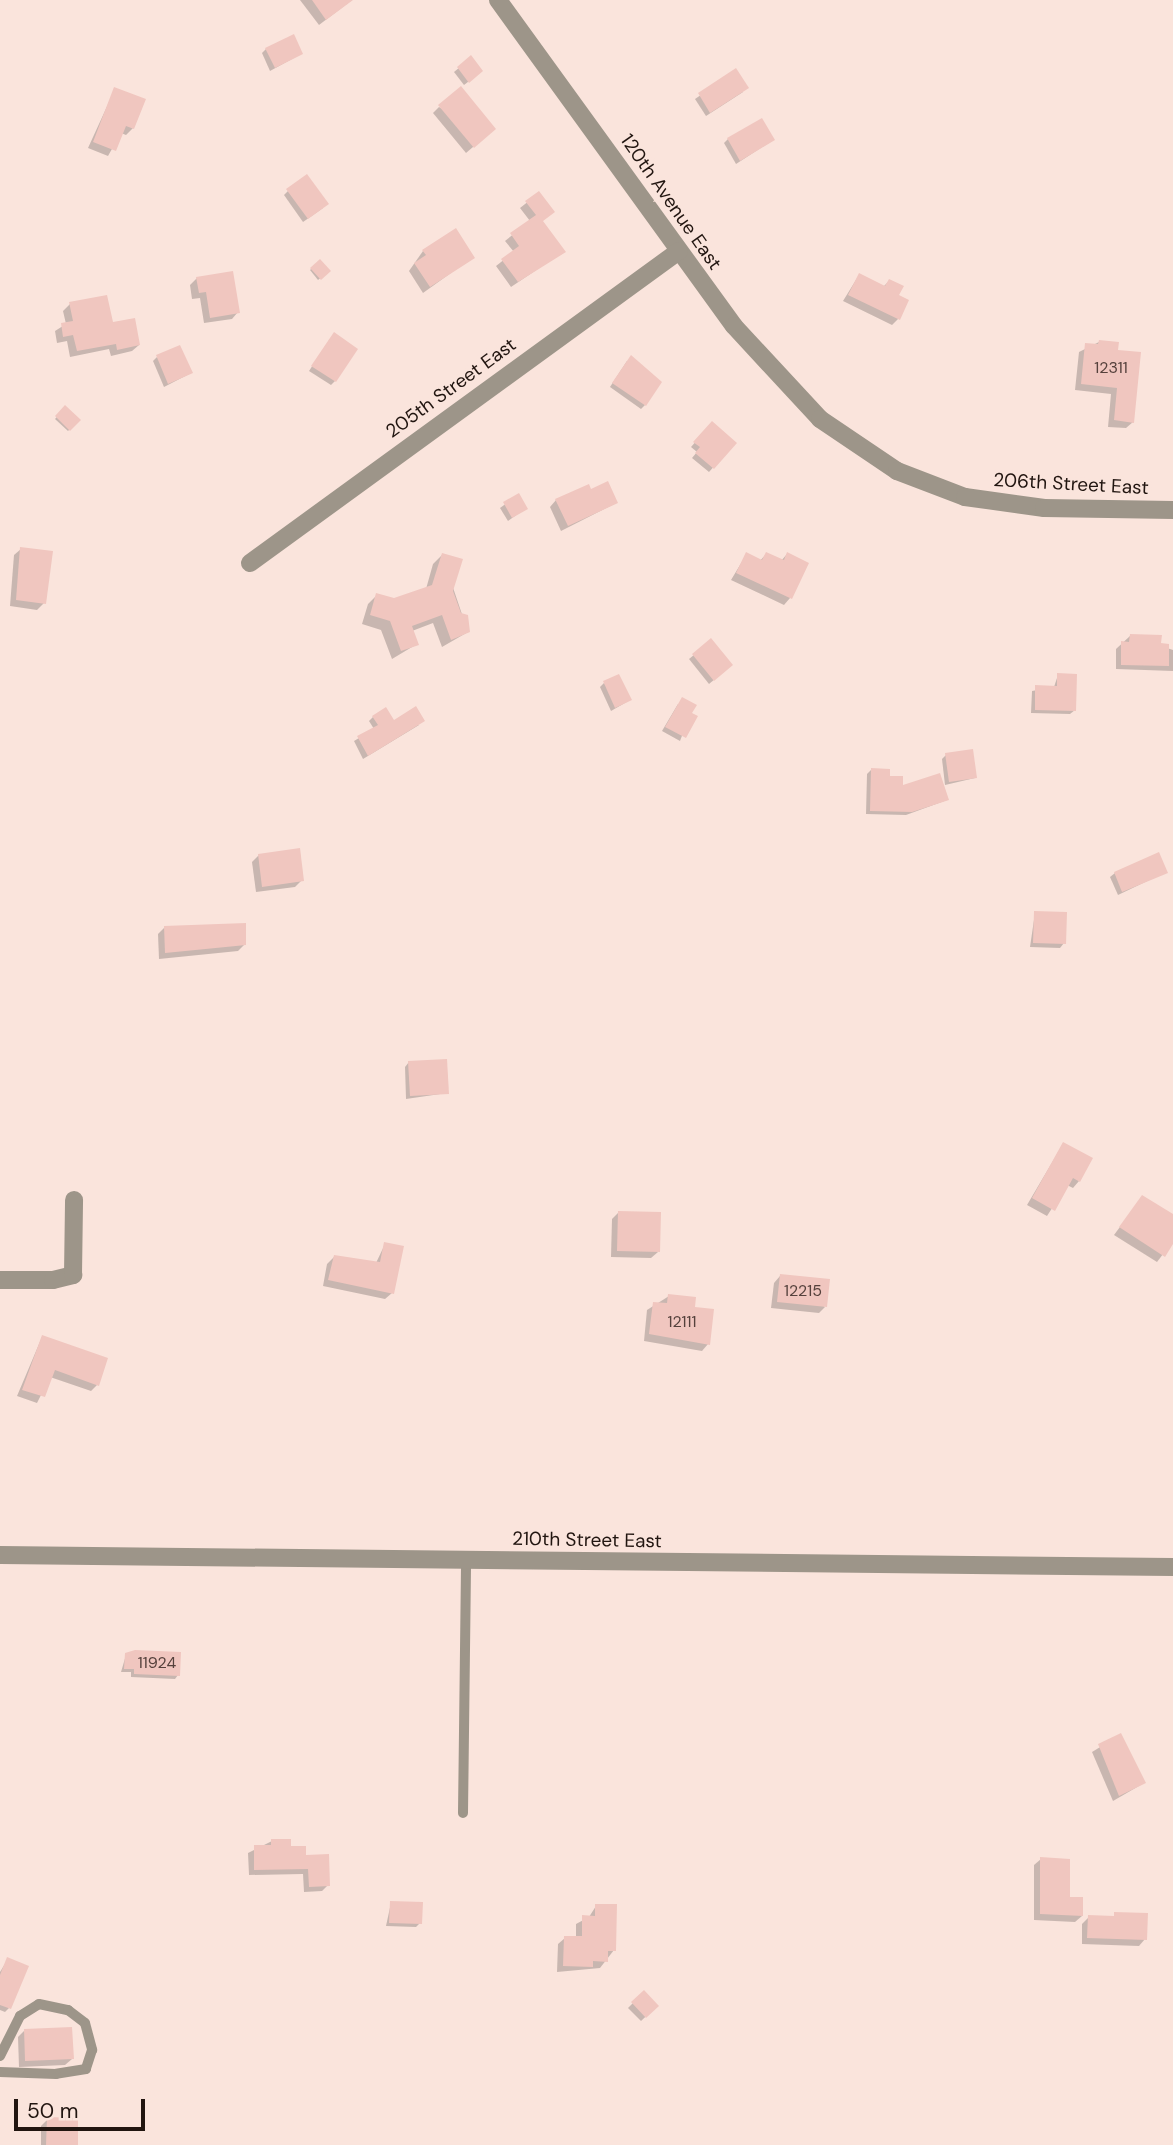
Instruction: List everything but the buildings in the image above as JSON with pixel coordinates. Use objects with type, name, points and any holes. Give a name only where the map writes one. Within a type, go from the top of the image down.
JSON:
[{"type":"street","name":"120th Avenue East","points":[[498,0],[679,251],[764,363],[820,419]]},
{"type":"street","name":"205th Street East","points":[[250,563],[679,251]]},
{"type":"street","name":"206th Street East","points":[[820,419],[897,471],[965,497],[1044,508],[1173,510]]},
{"type":"street","points":[[0,1280],[53,1280],[73,1275],[74,1200]]},
{"type":"street","name":"210th Street East","points":[[0,1555],[1173,1567]]},
{"type":"lane","points":[[463,1813],[466,1560]]},
{"type":"lane","points":[[0,2056],[20,2016],[39,2004],[68,2010],[85,2023],[92,2050],[86,2069],[56,2074],[0,2072]]}]
